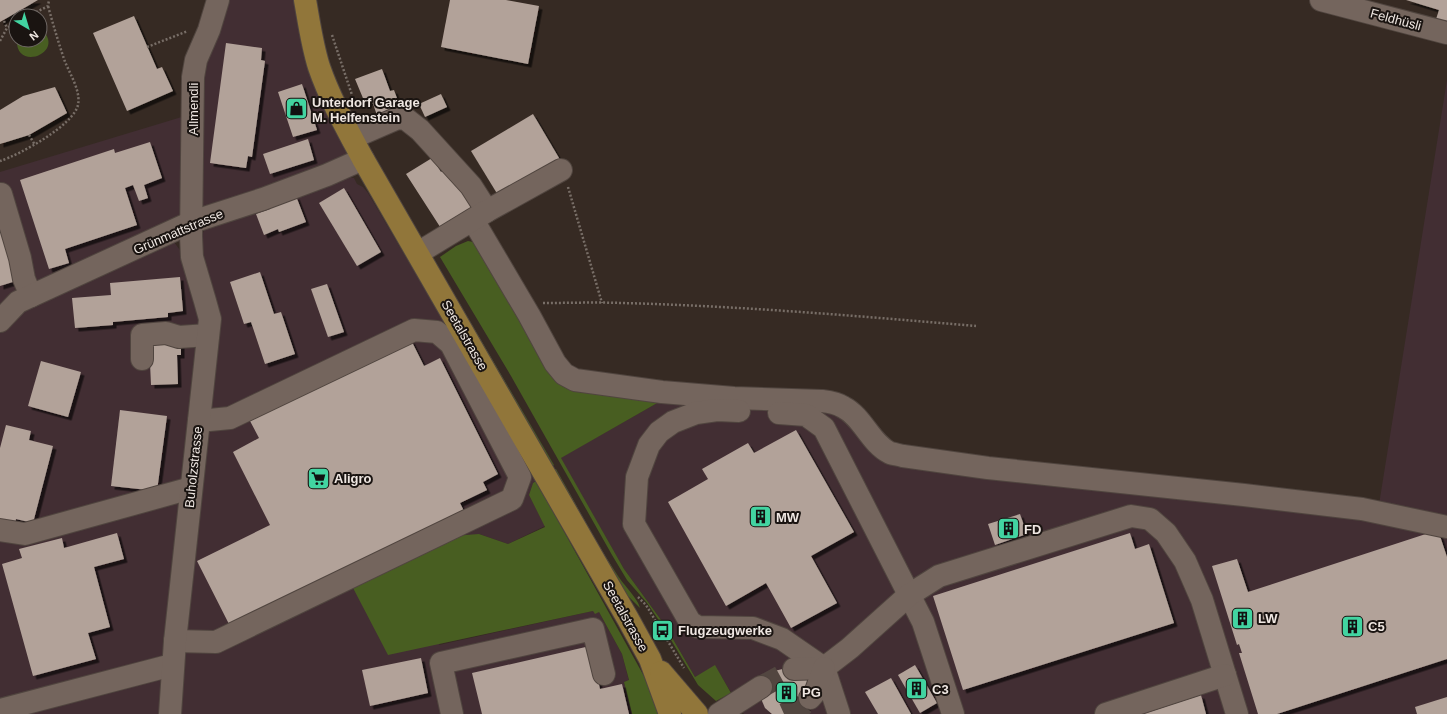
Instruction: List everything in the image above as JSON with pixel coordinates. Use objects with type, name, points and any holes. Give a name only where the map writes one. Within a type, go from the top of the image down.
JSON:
[{"type":"main road","name":"Seetalstrasse","points":[[305,0],[310,32],[320,67],[329,92],[352,138],[650,659],[670,714]]},
{"type":"main road","name":"Seetalstrasse","points":[[650,659],[697,714]]},
{"type":"street","name":"Allmendli","points":[[192,222],[192,77],[196,60],[209,30],[218,0]]},
{"type":"street","name":"Feldhüsli","points":[[1321,0],[1447,33]]},
{"type":"street","points":[[352,138],[398,118],[406,119],[420,130],[471,186],[480,216],[523,304],[555,363],[564,374],[575,380],[669,392],[734,398],[822,401],[835,403],[844,407],[852,414],[880,445],[891,453],[903,456],[996,468],[1362,509],[1447,527]]},
{"type":"street","name":"Grünmattstrasse","points":[[24,299],[192,222],[263,199],[327,175],[363,159]]},
{"type":"street","points":[[418,253],[561,170]]},
{"type":"street","points":[[0,321],[24,299],[24,278],[20,258],[1,194]]},
{"type":"street","name":"Buholzstrasse","points":[[170,714],[172,665],[210,319],[206,300],[192,257],[192,222]]},
{"type":"street","points":[[175,641],[216,642],[512,499],[520,477],[451,344],[437,332],[414,330],[230,418],[199,420]]},
{"type":"street","points":[[142,359],[142,334],[166,333],[179,337],[208,335]]},
{"type":"street","points":[[840,714],[824,668],[782,639],[753,628],[698,628],[690,622],[634,524],[637,477],[649,445],[659,432],[673,422],[696,413],[717,410],[806,415],[824,428],[923,622],[953,714]]},
{"type":"street","points":[[0,530],[25,534],[191,488]]},
{"type":"street","points":[[810,698],[816,691],[824,668],[850,648],[909,595],[939,576],[1131,516],[1150,519],[1166,533],[1185,561],[1202,600],[1237,714]]},
{"type":"street","points":[[452,714],[441,663],[593,629],[604,674]]},
{"type":"street","points":[[0,710],[172,665]]},
{"type":"street","points":[[794,669],[824,668]]},
{"type":"street","points":[[1106,714],[1225,675]]},
{"type":"street","points":[[719,714],[761,687]]},
{"type":"path","points":[[0,161],[35,145],[65,124],[78,106],[77,90],[64,58],[48,6],[49,0]]},
{"type":"path","points":[[44,8],[48,6]]},
{"type":"path","points":[[0,41],[7,28],[4,21]]},
{"type":"path","points":[[147,47],[194,29],[209,30]]},
{"type":"path","points":[[29,135],[35,145]]},
{"type":"path","points":[[561,170],[577,214],[602,303]]},
{"type":"path","points":[[523,304],[602,303],[734,308],[836,314],[976,326]]},
{"type":"shaded area","points":[[218,0],[305,0],[363,159],[203,218],[193,77]]},
{"type":"shaded area","points":[[1447,80],[1447,714],[744,714],[715,666],[695,677],[670,634],[671,633],[666,624],[664,624],[624,569],[560,458],[666,398],[822,405],[843,415],[882,458],[1377,517]]},
{"type":"shaded area","points":[[185,116],[181,210],[174,242],[182,253],[201,237],[206,226],[346,177],[354,178],[357,184],[363,187],[368,193],[536,481],[533,483],[529,495],[545,526],[508,544],[479,534],[439,645],[588,612],[599,612],[622,654],[629,681],[624,682],[632,714],[0,714],[0,172]]},
{"type":"green space","points":[[19,48],[46,48],[39,55],[31,57],[24,55]]},
{"type":"green space","points":[[468,241],[478,243],[556,371],[666,398],[561,458],[624,569],[664,624],[662,625],[647,603],[627,580],[511,376],[440,257],[456,246]]},
{"type":"green space","points":[[430,253],[554,465],[551,467],[431,259]]},
{"type":"green space","points":[[556,469],[601,549],[618,576],[637,601],[640,608],[622,590],[553,470]]},
{"type":"green space","points":[[536,481],[645,678],[660,714],[632,714],[624,682],[629,680],[622,654],[599,612],[595,614],[593,611],[388,655],[352,586],[453,536],[479,534],[508,544],[545,527],[529,495],[533,483]]},
{"type":"green space","points":[[670,634],[695,677],[715,665],[731,693],[716,701],[698,685],[668,635]]},
{"type":"building","points":[[0,0],[38,0],[24,8],[8,8],[8,17],[0,22]]},
{"type":"building","points":[[450,0],[506,0],[539,6],[528,64],[441,47]]},
{"type":"building","points":[[1406,0],[1447,0],[1447,21],[1436,19],[1439,10]]},
{"type":"building","points":[[134,16],[157,69],[162,67],[173,91],[127,111],[93,33]]},
{"type":"building","points":[[226,43],[262,48],[261,60],[265,61],[252,157],[248,156],[246,168],[210,163]]},
{"type":"building","points":[[382,69],[390,91],[394,90],[402,112],[379,121],[372,101],[365,103],[355,79]]},
{"type":"building","points":[[302,84],[317,130],[293,137],[278,92]]},
{"type":"building","points":[[55,87],[67,113],[29,135],[0,144],[0,110],[23,96]]},
{"type":"building","points":[[441,94],[447,107],[425,117],[419,104]]},
{"type":"building","points":[[533,114],[562,163],[501,200],[471,151]]},
{"type":"building","points":[[308,139],[314,160],[270,174],[263,154]]},
{"type":"building","points":[[150,142],[162,178],[144,185],[148,198],[139,201],[133,185],[125,188],[137,225],[65,249],[69,263],[49,269],[20,180],[114,149],[115,153]]},
{"type":"building","points":[[432,158],[441,172],[448,167],[476,213],[444,233],[406,174]]},
{"type":"building","points":[[344,188],[381,252],[357,266],[319,203]]},
{"type":"building","points":[[296,196],[306,222],[279,232],[278,229],[264,235],[256,214],[270,209],[269,206]]},
{"type":"building","points":[[0,218],[19,280],[0,286]]},
{"type":"building","points":[[260,272],[274,314],[281,312],[295,354],[265,364],[251,322],[244,324],[230,282]]},
{"type":"building","points":[[180,277],[183,311],[168,313],[168,317],[113,322],[113,325],[75,328],[72,298],[111,295],[110,283]]},
{"type":"building","points":[[327,284],[344,332],[328,337],[311,289]]},
{"type":"building","points":[[411,340],[424,366],[440,358],[498,474],[483,482],[487,490],[460,503],[465,513],[232,630],[197,561],[270,525],[233,452],[259,438],[250,421]]},
{"type":"building","points":[[149,341],[181,343],[181,355],[177,355],[178,384],[151,385]]},
{"type":"building","points":[[41,361],[81,372],[68,417],[28,406]]},
{"type":"building","points":[[120,410],[167,416],[157,491],[111,486]]},
{"type":"building","points":[[6,425],[31,431],[29,440],[53,446],[33,523],[16,519],[15,524],[0,521],[0,448]]},
{"type":"building","name":"MW","points":[[796,430],[854,532],[811,556],[837,603],[791,628],[766,583],[726,606],[668,502],[708,479],[702,469],[748,443],[754,453]]},
{"type":"building","name":"FD","points":[[1020,514],[1027,534],[995,545],[988,524]]},
{"type":"building","name":"C5","points":[[1438,530],[1447,557],[1447,659],[1277,714],[1258,714],[1239,653],[1242,653],[1239,644],[1237,645],[1212,566],[1237,559],[1248,592]]},
{"type":"building","points":[[117,533],[124,559],[94,567],[110,627],[88,633],[96,659],[33,676],[2,564],[22,558],[19,549],[62,538],[64,548]]},
{"type":"building","points":[[1130,533],[1135,549],[1149,544],[1174,623],[963,690],[933,596]]},
{"type":"building","points":[[590,646],[600,689],[622,684],[629,714],[482,714],[472,673]]},
{"type":"building","points":[[421,658],[428,693],[370,706],[362,670]]},
{"type":"building","name":"C3","points":[[915,665],[937,703],[920,713],[898,675]]},
{"type":"building","name":"PG","points":[[787,668],[805,677],[809,684],[808,705],[804,711],[799,714],[772,714],[765,708],[762,701],[761,694],[764,681],[768,675],[774,671]]},
{"type":"building","points":[[891,678],[911,714],[878,714],[865,692]]},
{"type":"building","points":[[1201,695],[1206,714],[1143,714]]},
{"type":"building","points":[[1447,697],[1447,714],[1417,714],[1415,707]]},
{"type":"tunnel","points":[[761,687],[794,669]]},
{"type":"tunnel","points":[[784,714],[802,706],[810,698]]},
{"type":"place","name":"Unterdorf Garage M. Helfenstein","points":[[297,109]]},
{"type":"place","name":"Aligro","points":[[319,478]]},
{"type":"place","name":"MW","points":[[761,517]]},
{"type":"place","name":"FD","points":[[1008,529]]},
{"type":"place","name":"LW","points":[[1242,618]]},
{"type":"place","name":"C5","points":[[1353,626]]},
{"type":"place","name":"Flugzeugwerke","points":[[663,630]]},
{"type":"place","name":"C3","points":[[917,689]]},
{"type":"place","name":"PG","points":[[786,692]]}]
